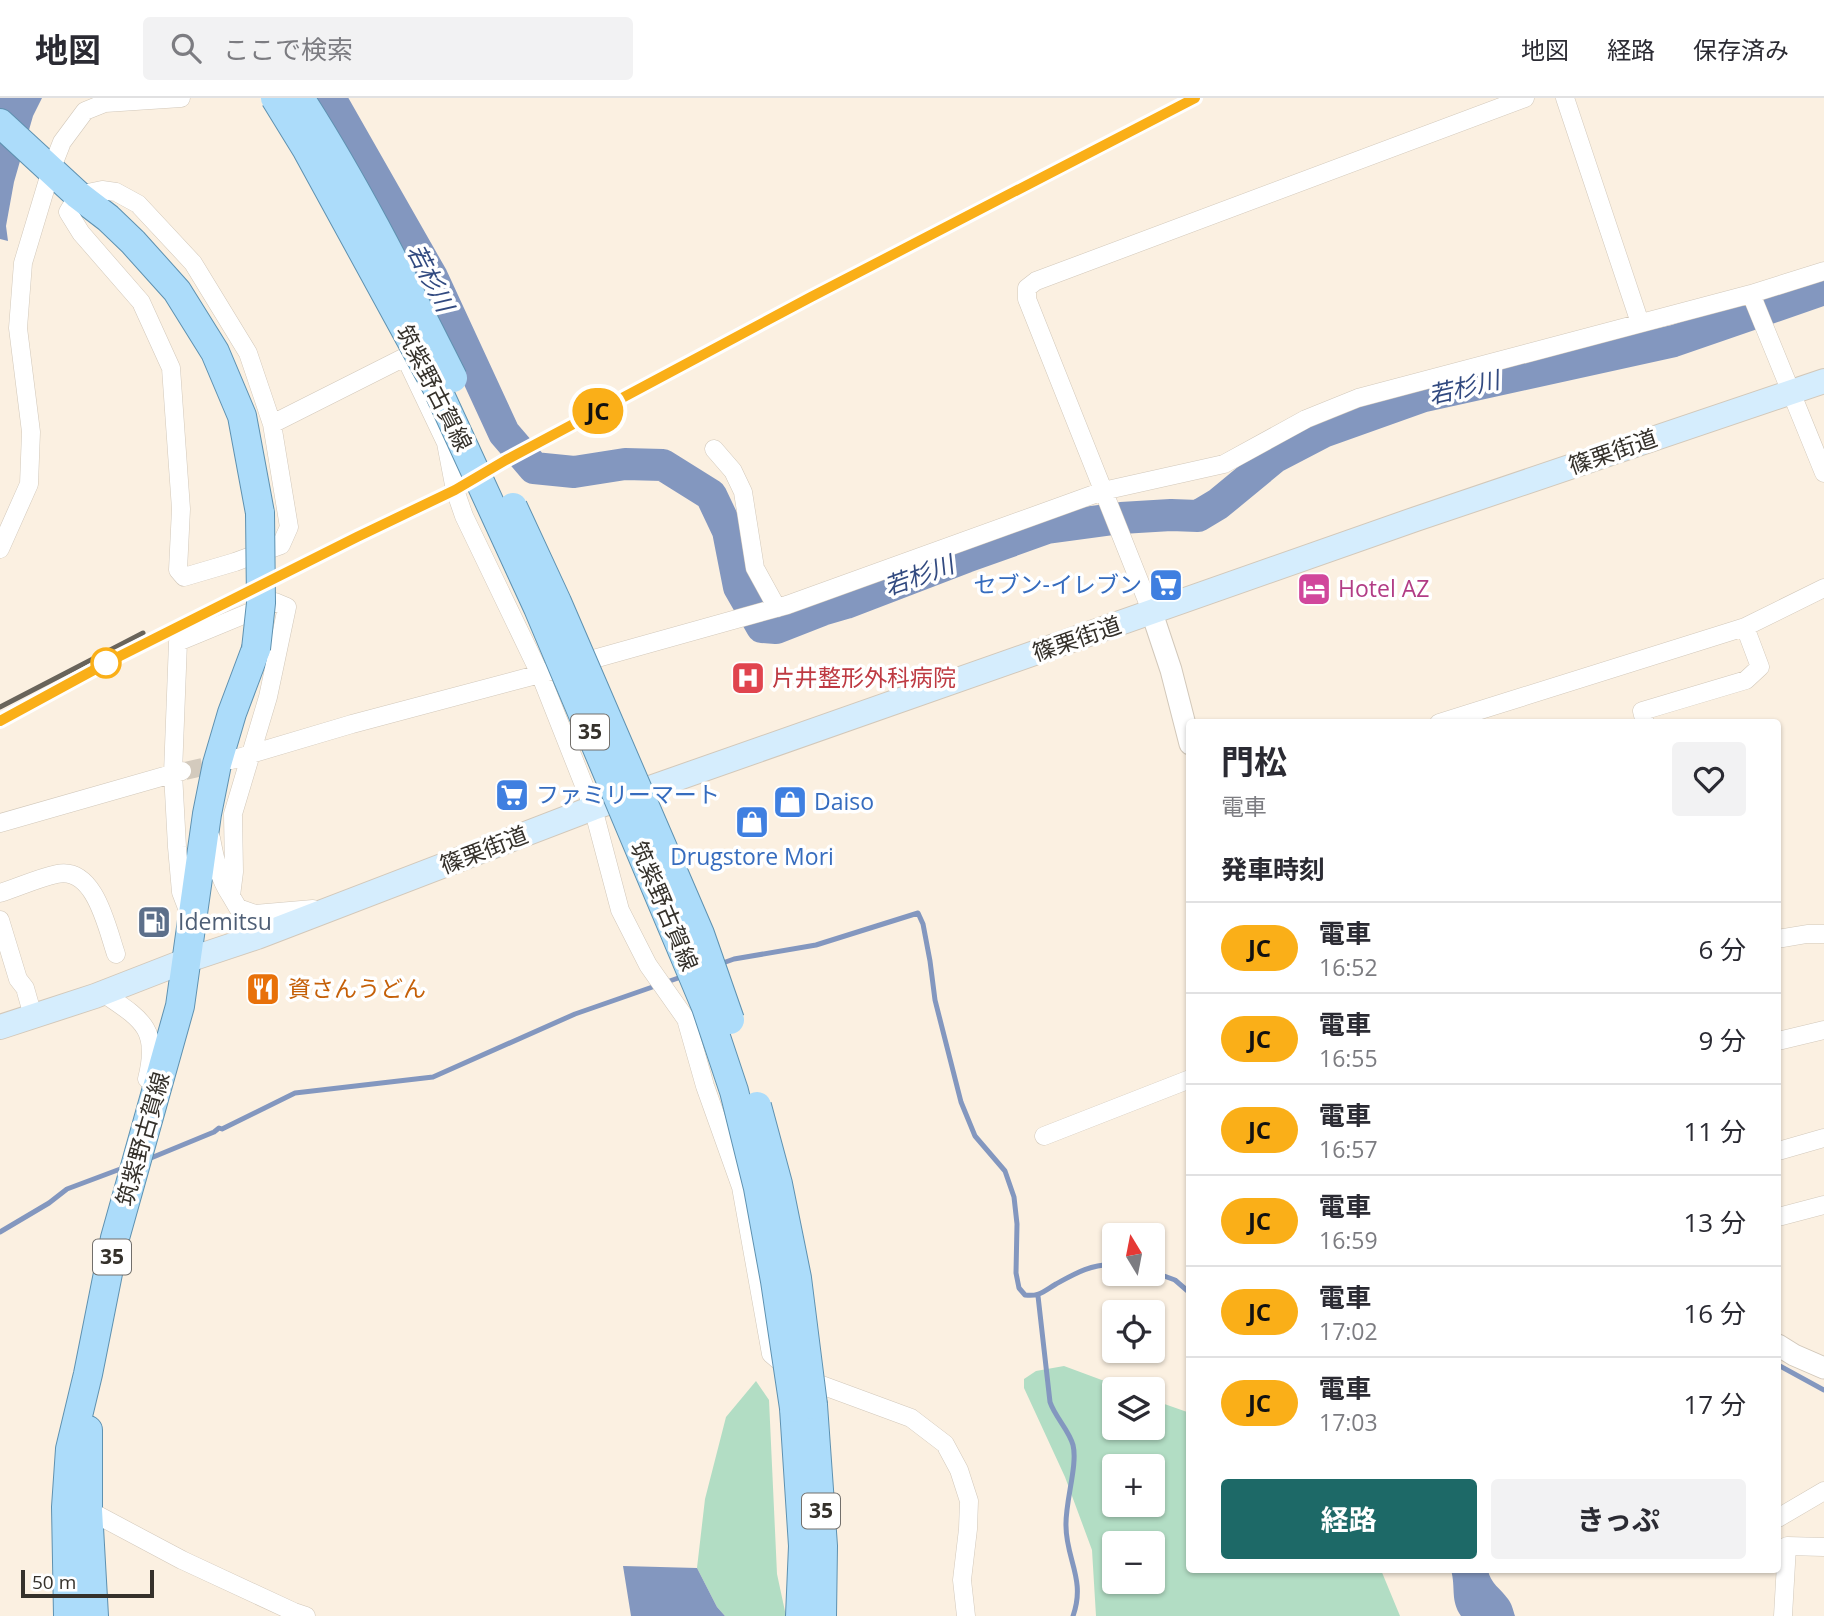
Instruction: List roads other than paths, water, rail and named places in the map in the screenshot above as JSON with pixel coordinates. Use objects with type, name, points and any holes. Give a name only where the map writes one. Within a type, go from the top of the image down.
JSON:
[{"type":"main road","name":"筑紫野古賀線","points":[[275,98],[307,150],[436,386],[538,608],[706,1007],[734,1091],[758,1188],[775,1281],[804,1407],[823,1546],[822,1616]]},
{"type":"main road","name":"筑紫野古賀線","points":[[300,98],[326,138],[387,248],[454,380],[557,602],[699,934],[724,1000],[778,1184],[797,1278],[804,1407],[800,1616]]},
{"type":"main road","name":"筑紫野古賀線","points":[[0,123],[134,242],[177,291],[215,352],[242,416],[260,513],[261,603],[256,649],[217,764],[207,814],[180,1006],[116,1238],[89,1374],[68,1616]]},
{"type":"main road","name":"篠栗街道","points":[[0,1027],[257,937],[593,808],[1416,519],[1824,380]]},
{"type":"main road","name":"筑紫野古賀線","points":[[77,1508],[94,1616]]},
{"type":"street","points":[[0,549],[29,484],[31,432],[18,328],[23,262],[45,165],[85,111],[106,103],[181,98]]},
{"type":"street","points":[[1186,728],[1171,670],[1152,613],[1027,299],[1027,288],[1036,281],[1525,98]]},
{"type":"street","points":[[1565,98],[1640,323]]},
{"type":"street","points":[[102,190],[116,192],[138,204],[193,262],[248,354],[272,424],[289,527],[281,545],[184,577],[178,570],[181,509],[171,368],[141,302],[81,233],[68,212],[78,195],[102,190]]},
{"type":"street","points":[[240,758],[352,724],[777,608],[1103,491],[1224,464],[1306,419],[1358,398],[1751,294],[1824,271]]},
{"type":"street","points":[[1751,294],[1824,473]]},
{"type":"street","points":[[272,424],[405,358],[446,443],[455,490],[464,516],[540,674],[593,808],[620,910],[648,965],[686,1019],[705,1086],[741,1187],[771,1354],[797,1376],[911,1418],[946,1444],[959,1470],[969,1501],[962,1580],[966,1616]]},
{"type":"street","points":[[714,449],[733,471],[743,492],[755,568],[777,608]]},
{"type":"street","points":[[1452,719],[1745,627],[1824,588]]},
{"type":"street","points":[[192,920],[181,892],[177,846],[178,642],[275,602],[287,607],[268,697],[240,758],[233,814],[234,872],[231,896]]},
{"type":"street","points":[[1644,719],[1642,711],[1746,680],[1760,667],[1745,627]]},
{"type":"street","points":[[0,823],[179,772]]},
{"type":"street","points":[[207,814],[215,862],[222,882],[238,908],[254,914],[334,907]]},
{"type":"street","points":[[0,893],[59,873],[72,874],[89,886],[100,908],[116,954]]},
{"type":"street","points":[[0,920],[18,979],[25,988],[33,1016]]},
{"type":"street","points":[[1781,938],[1824,934]]},
{"type":"street","points":[[103,993],[130,1011],[145,1026],[151,1042],[152,1059],[143,1093],[143,1141]]},
{"type":"street","points":[[1781,1040],[1824,1030]]},
{"type":"street","points":[[1044,1136],[1186,1081]]},
{"type":"street","points":[[1781,1150],[1824,1138]]},
{"type":"street","points":[[1781,1216],[1824,1205]]},
{"type":"street","points":[[1781,1347],[1824,1368]]},
{"type":"street","points":[[1783,1616],[1787,1546],[1782,1516],[1824,1492]]},
{"type":"street","points":[[77,1508],[182,1560],[306,1616]]},
{"type":"street","points":[[1787,1546],[1824,1547]]},
{"type":"water","points":[[0,98],[42,98],[33,116],[14,182],[6,226],[8,241],[0,239]]},
{"type":"water","points":[[623,1566],[697,1568],[717,1607],[725,1616],[631,1616]]},
{"type":"water","points":[[1452,1573],[1489,1573],[1509,1601],[1515,1616],[1461,1616],[1454,1599]]},
{"type":"waterway","name":"若杉川","points":[[330,98],[432,277],[504,433],[534,468],[574,472],[625,464],[663,465],[711,495],[728,531],[739,587],[762,627],[776,628],[1047,528],[1121,518],[1198,516],[1218,504],[1275,457],[1323,432],[1424,396],[1674,341],[1824,289]]},
{"type":"waterway","points":[[720,964],[734,959],[816,945],[918,913],[923,924],[935,1000],[961,1102],[975,1136],[1005,1171],[1014,1197],[1017,1224],[1016,1273],[1019,1288],[1025,1295],[1038,1294],[1084,1270],[1102,1266]]},
{"type":"waterway","points":[[146,1160],[222,1129],[295,1093],[433,1077],[575,1014],[684,976]]},
{"type":"waterway","points":[[0,1232],[67,1189],[123,1168]]},
{"type":"waterway","points":[[1166,1277],[1186,1290]]},
{"type":"waterway","points":[[1038,1296],[1050,1402],[1071,1439],[1074,1453],[1066,1526],[1077,1591],[1073,1616]]},
{"type":"waterway","points":[[1781,1367],[1824,1390]]},
{"type":"tunnel","points":[[185,771],[225,762]]},
{"type":"railway","points":[[0,721],[115,659],[455,490],[811,297],[1195,98]]},
{"type":"railway","points":[[0,707],[143,633]]},
{"type":"train","name":"JC","points":[[0,721],[114,659],[455,490],[811,297],[1195,98]]},
{"type":"place","name":"セブン-イレブン","points":[[1166,585]]},
{"type":"place","name":"Hotel AZ","points":[[1314,589]]},
{"type":"place","name":"片井整形外科病院","points":[[748,678]]},
{"type":"place","name":"ファミリーマート","points":[[512,795]]},
{"type":"place","name":"Daiso","points":[[790,802]]},
{"type":"place","name":"Drugstore Mori","points":[[752,822]]},
{"type":"place","name":"Idemitsu","points":[[154,922]]},
{"type":"place","name":"資さんうどん","points":[[263,989]]}]
